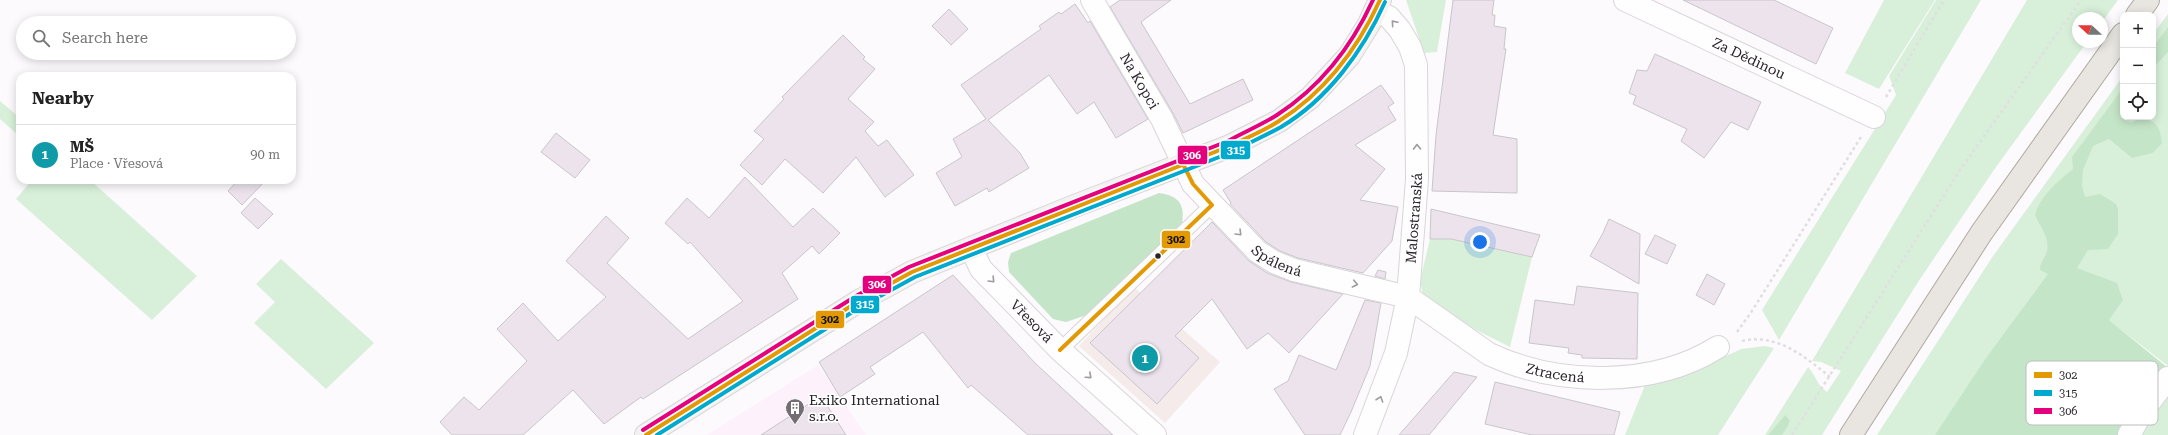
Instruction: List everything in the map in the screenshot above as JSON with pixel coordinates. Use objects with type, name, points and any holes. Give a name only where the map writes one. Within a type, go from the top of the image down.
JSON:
[{"type":"main road","points":[[2139,12],[2148,0]]},
{"type":"main road","points":[[1851,435],[1982,232],[2120,38]]},
{"type":"street","name":"Na Kopci","points":[[1092,0],[1162,119],[1183,164]]},
{"type":"street","name":"Za Dědinou","points":[[1625,0],[1874,117]]},
{"type":"street","points":[[646,435],[886,285],[971,248],[1255,134],[1295,110],[1324,85],[1349,56],[1378,6]]},
{"type":"street","name":"Malostranská","points":[[1366,435],[1396,354],[1408,297],[1417,179],[1416,65],[1410,47],[1400,30],[1378,6]]},
{"type":"street","name":"Spálená","points":[[1183,164],[1193,184],[1212,205],[1258,252],[1274,262],[1294,270],[1408,297]]},
{"type":"street","name":"Vřesová","points":[[971,248],[981,269],[1060,350],[1155,435]]},
{"type":"street","name":"Ztracená","points":[[1408,297],[1489,354],[1504,361],[1568,376],[1616,377],[1666,370],[1702,357],[1718,347]]},
{"type":"street","points":[[2158,391],[2168,378]]},
{"type":"street","points":[[2129,435],[2135,425]]},
{"type":"lane","points":[[1060,350],[1212,205]]},
{"type":"path","points":[[1718,347],[1732,337],[1752,311],[1874,117],[1944,0]]},
{"type":"path","points":[[1792,435],[1960,170],[2081,0]]},
{"type":"path","points":[[1718,347],[1754,338],[1780,343],[1805,356],[1830,377]]},
{"type":"shaded area","points":[[1134,287],[1220,362],[1165,423],[1079,346]]},
{"type":"shaded area","points":[[818,365],[866,435],[707,435]]},
{"type":"green space","points":[[1406,0],[1446,0],[1437,52],[1424,53]]},
{"type":"green space","points":[[1884,0],[1935,0],[1879,89],[1845,73]]},
{"type":"green space","points":[[1936,0],[1981,0],[1779,340],[1762,310],[1896,95],[1889,76]]},
{"type":"green space","points":[[2027,0],[2118,0],[2108,14],[2108,12],[2072,12],[2072,48],[2083,48],[1996,167],[1920,279],[1822,435],[1765,435],[1808,367],[1827,392],[1841,371],[1821,362],[1812,361]]},
{"type":"green space","points":[[2168,14],[2168,366],[2106,318],[2066,361],[2026,361],[2026,403],[1996,435],[1877,435],[1993,256],[2120,80],[2120,120],[2156,120],[2156,30]]},
{"type":"green space","points":[[2168,27],[2168,52],[2156,65],[2156,48],[2156,43]]},
{"type":"green space","points":[[2120,92],[2120,120],[2126,120],[2131,123],[2136,120],[2150,120],[2155,123],[2159,130],[2162,143],[2153,153],[2132,158],[2109,139],[2093,146],[2083,170],[2082,186],[2085,197],[2100,194],[2116,204],[2118,209],[2118,234],[2108,249],[2088,250],[2077,268],[2117,283],[2123,300],[2109,320],[2168,368],[2158,382],[2158,361],[2026,361],[2026,425],[2127,425],[2120,435],[1935,435],[1986,358],[2048,274],[2040,270],[2048,246],[2044,232],[2035,215],[2037,208],[2045,195],[2073,169],[2072,157]]},
{"type":"green space","points":[[0,101],[16,115],[16,133],[0,119]]},
{"type":"green space","points":[[29,184],[94,184],[197,276],[152,320],[16,199]]},
{"type":"green space","points":[[1159,193],[1171,196],[1179,202],[1183,217],[1182,224],[1087,315],[1066,322],[1053,319],[1009,272],[1008,262],[1011,253]]},
{"type":"green space","points":[[1430,239],[1451,239],[1532,257],[1510,347],[1456,320],[1423,295],[1420,281]]},
{"type":"green space","points":[[281,259],[374,343],[326,389],[254,323],[275,302],[256,284]]},
{"type":"green space","points":[[1765,346],[1774,348],[1718,435],[1625,435],[1645,385],[1681,377],[1741,349]]},
{"type":"green space","points":[[2168,388],[2168,435],[2136,435],[2143,425],[2158,425],[2158,403]]},
{"type":"green space","points":[[1785,415],[1790,420],[1782,435],[1768,435]]},
{"type":"building","points":[[1120,0],[1171,0],[1141,22],[1190,104],[1243,79],[1253,100],[1183,133],[1173,113],[1110,7]]},
{"type":"building","points":[[1453,0],[1494,0],[1492,15],[1495,15],[1494,26],[1506,28],[1504,49],[1506,49],[1493,135],[1517,139],[1517,193],[1432,191],[1436,135]]},
{"type":"building","points":[[1683,0],[1774,0],[1833,28],[1816,64]]},
{"type":"building","points":[[1075,4],[1088,23],[1090,21],[1148,119],[1116,138],[1094,102],[1077,114],[1049,75],[988,120],[1020,153],[1029,168],[989,192],[987,188],[955,206],[936,173],[962,157],[953,139],[986,119],[961,85],[1041,29],[1039,26],[1059,12],[1061,14]]},
{"type":"building","points":[[949,9],[968,29],[951,45],[932,26]]},
{"type":"building","points":[[843,35],[865,57],[863,59],[875,69],[848,99],[874,122],[865,131],[878,146],[887,140],[914,175],[885,197],[856,157],[823,193],[785,159],[762,185],[740,165],[764,139],[754,131],[784,99],[782,97]]},
{"type":"building","points":[[1655,54],[1761,102],[1748,130],[1731,122],[1704,158],[1681,141],[1687,129],[1633,104],[1636,96],[1629,93],[1637,70],[1647,71]]},
{"type":"building","points":[[1381,85],[1394,103],[1388,107],[1396,120],[1355,145],[1385,169],[1360,200],[1398,207],[1392,241],[1363,273],[1298,258],[1280,251],[1266,242],[1230,204],[1231,203],[1223,190]]},
{"type":"building","points":[[556,133],[590,160],[575,178],[541,152]]},
{"type":"building","points":[[745,177],[793,227],[813,208],[840,233],[819,254],[812,246],[782,273],[798,299],[643,399],[641,397],[604,424],[573,390],[523,435],[452,435],[440,422],[464,397],[479,410],[527,361],[497,329],[523,303],[558,341],[606,297],[566,261],[606,216],[629,238],[607,263],[688,339],[743,301],[690,242],[688,244],[665,223],[687,198],[709,218]]},
{"type":"building","points":[[234,184],[262,184],[242,205],[228,191]]},
{"type":"building","points":[[255,198],[273,214],[258,229],[241,213]]},
{"type":"building","points":[[1431,209],[1540,235],[1532,257],[1451,239],[1430,239]]},
{"type":"building","points":[[1609,219],[1640,234],[1639,284],[1590,256]]},
{"type":"building","points":[[1212,222],[1249,261],[1267,273],[1291,282],[1343,294],[1289,353],[1268,333],[1247,349],[1212,299],[1175,336],[1199,358],[1157,404],[1090,343]]},
{"type":"building","points":[[1655,235],[1676,245],[1667,264],[1645,254]]},
{"type":"building","points":[[1378,270],[1386,272],[1385,279],[1375,276]]},
{"type":"building","points":[[1707,274],[1725,284],[1714,305],[1696,295]]},
{"type":"building","points":[[953,275],[1036,364],[1113,435],[1028,435],[971,385],[968,388],[923,332],[870,367],[875,374],[840,397],[819,362]]},
{"type":"building","points":[[1577,286],[1638,293],[1637,359],[1582,358],[1582,355],[1568,353],[1569,348],[1529,343],[1535,300],[1574,305]]},
{"type":"building","points":[[1365,300],[1381,303],[1370,366],[1351,412],[1340,435],[1305,435],[1274,389],[1288,381],[1299,355],[1336,370]]},
{"type":"building","points":[[1454,372],[1477,377],[1429,435],[1399,435]]},
{"type":"building","points":[[1495,382],[1620,412],[1614,435],[1532,435],[1485,424]]},
{"type":"building","name":"Exiko International s.r.o.","points":[[821,396],[846,435],[761,435]]},
{"type":"transit line","name":"306","points":[[643,430],[856,296],[909,267],[1228,141],[1271,119],[1293,104],[1321,78],[1345,49],[1365,17],[1373,0]]},
{"type":"transit line","name":"302","points":[[646,435],[859,301],[912,272],[1230,146],[1273,125],[1311,97],[1338,68],[1351,52],[1380,0]]},
{"type":"transit line","name":"315","points":[[657,435],[862,306],[915,277],[1232,152],[1281,127],[1298,116],[1329,88],[1355,56],[1385,2]]},
{"type":"transit line","name":"302","points":[[1060,350],[1212,205],[1193,184],[1183,164]]},
{"type":"place","name":"MŠ","points":[[1145,358]]},
{"type":"place","name":"Exiko International s.r.o.","points":[[795,425]]}]
